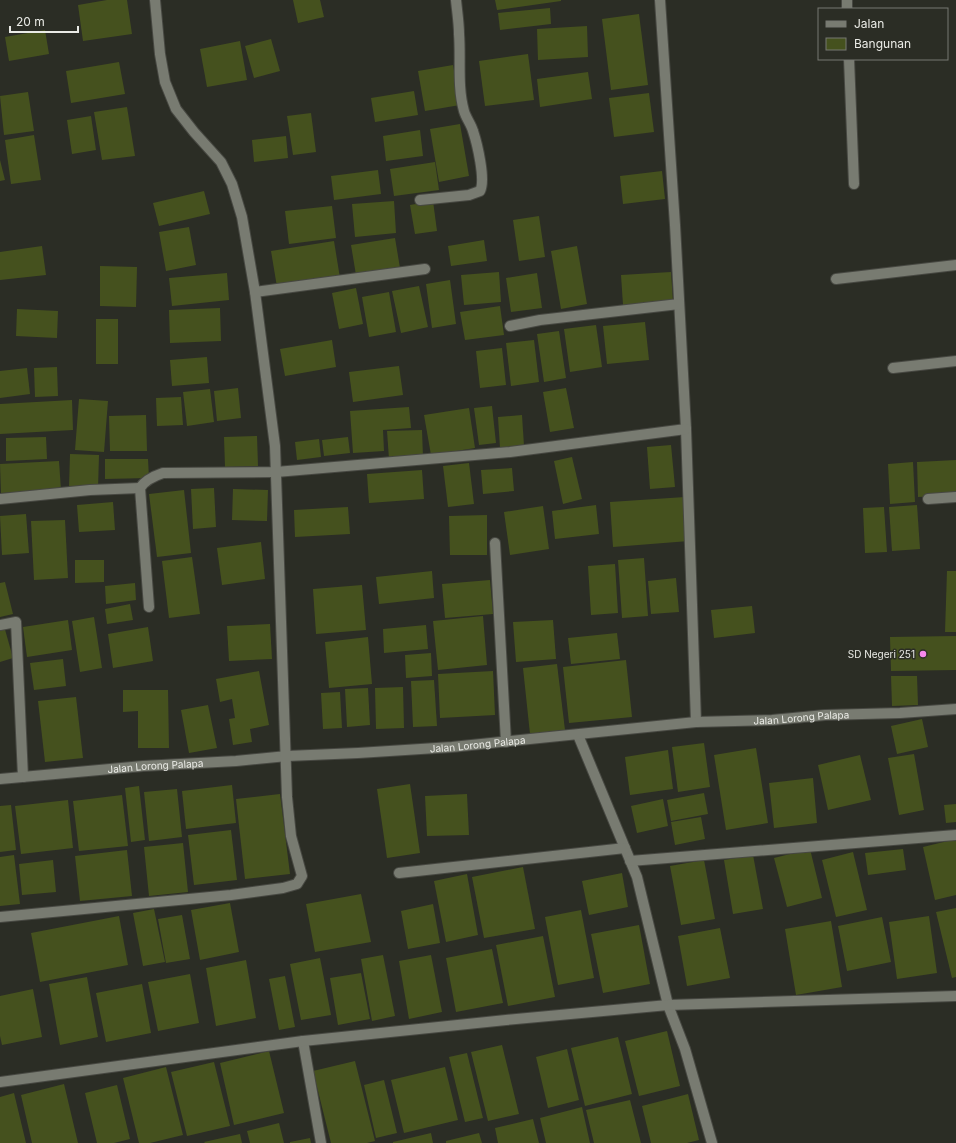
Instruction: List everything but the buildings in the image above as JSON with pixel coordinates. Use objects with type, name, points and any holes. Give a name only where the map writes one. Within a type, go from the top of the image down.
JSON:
[{"type":"street","points":[[0,918],[231,895],[283,888],[297,884],[302,876],[291,836],[287,797],[275,446],[255,292],[242,217],[232,184],[221,162],[176,109],[165,82],[160,54],[155,0]]},
{"type":"street","points":[[420,200],[469,195],[480,191],[482,187],[483,180],[477,147],[464,111],[459,51],[460,35],[456,0]]},
{"type":"street","points":[[660,0],[686,429],[696,722]]},
{"type":"street","points":[[849,60],[854,184]]},
{"type":"street","points":[[836,279],[956,265]]},
{"type":"street","points":[[255,292],[425,269]]},
{"type":"street","points":[[510,326],[540,320],[679,304]]},
{"type":"street","points":[[893,368],[956,361]]},
{"type":"street","points":[[149,607],[140,488],[147,481],[163,473],[276,472],[510,452],[686,429]]},
{"type":"street","points":[[0,499],[90,490],[140,488]]},
{"type":"street","points":[[928,500],[956,497]]},
{"type":"street","points":[[494,542],[506,742]]},
{"type":"street","points":[[0,625],[16,622],[22,777]]},
{"type":"street","name":"Jalan Lorong Palapa","points":[[0,778],[143,766],[236,761],[286,756],[358,753],[506,742],[696,722],[772,720],[825,715],[900,713],[956,709]]},
{"type":"street","points":[[578,735],[637,877],[668,1005],[685,1049],[712,1143]]},
{"type":"street","points":[[630,861],[956,836]]},
{"type":"street","points":[[398,874],[625,848]]},
{"type":"street","points":[[0,1082],[303,1042],[506,1020],[668,1005],[956,996]]},
{"type":"street","points":[[303,1042],[321,1143]]},
{"type":"place","name":"SD Negeri 251","points":[[923,654]]}]
